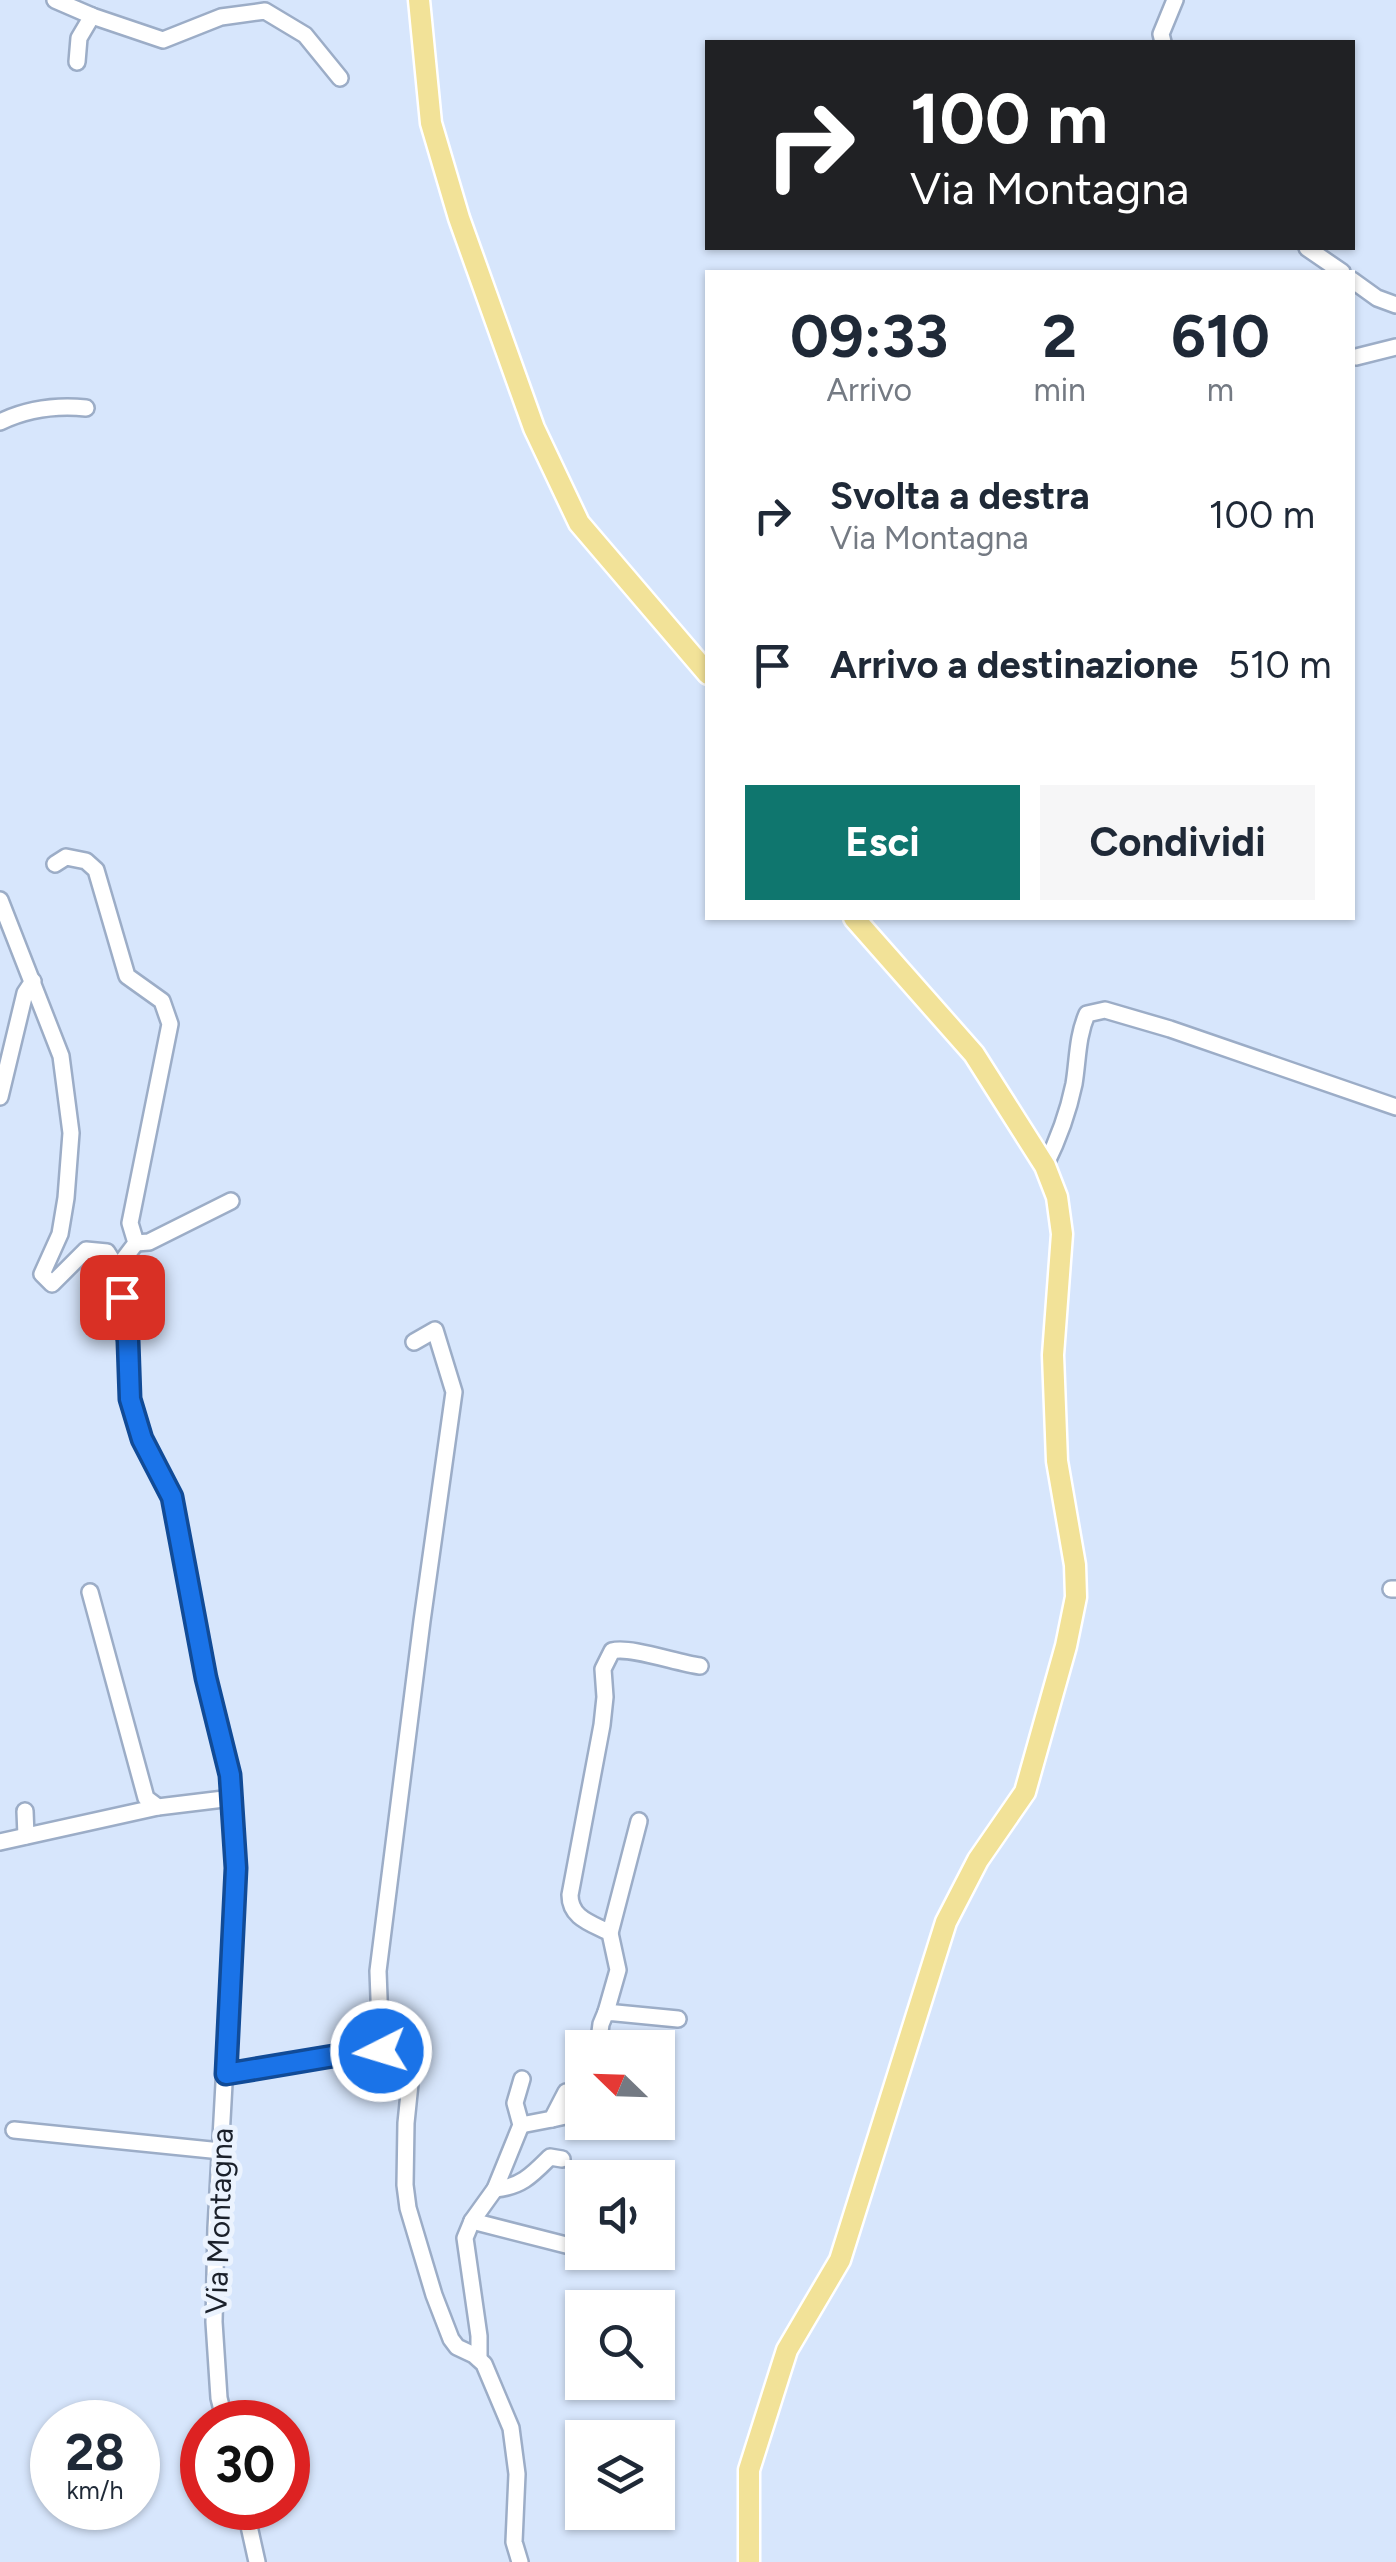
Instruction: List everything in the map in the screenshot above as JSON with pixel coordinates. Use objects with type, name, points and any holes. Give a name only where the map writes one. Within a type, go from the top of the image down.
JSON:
[{"type":"main road","points":[[418,0],[431,124],[534,428],[579,524],[705,671]]},
{"type":"main road","points":[[749,2562],[749,2470],[787,2350],[840,2260],[946,1922],[978,1860],[1025,1792],[1076,1597],[1075,1565],[1056,1444],[1053,1355],[1062,1234],[1057,1198],[1044,1166],[974,1054],[856,920]]},
{"type":"street","points":[[55,0],[162,40],[221,17],[265,12],[305,36],[340,78]]},
{"type":"street","points":[[1162,40],[1161,34],[1175,0]]},
{"type":"street","points":[[78,62],[78,38],[92,16]]},
{"type":"street","points":[[1310,250],[1339,270]]},
{"type":"street","points":[[1355,282],[1377,298],[1396,305]]},
{"type":"street","points":[[1356,357],[1396,347]]},
{"type":"street","points":[[0,422],[44,408],[86,408]]},
{"type":"street","points":[[55,864],[66,857],[86,861],[96,870],[128,976],[162,1001],[170,1024],[130,1224],[136,1243]]},
{"type":"street","points":[[0,900],[60,1056],[70,1133],[60,1234],[42,1274],[49,1290],[86,1250],[108,1252],[116,1268],[136,1243],[148,1242],[231,1201]]},
{"type":"street","points":[[0,1097],[25,992],[33,982]]},
{"type":"street","points":[[1044,1166],[1058,1138],[1074,1084],[1080,1032],[1087,1014],[1105,1010],[1396,1107]]},
{"type":"street","name":"Via Montagna","points":[[116,1268],[128,1341],[130,1399],[142,1439],[172,1497],[206,1678],[230,1775],[236,1868],[216,2228],[214,2322],[220,2400]]},
{"type":"street","points":[[381,2051],[378,1971],[454,1392],[435,1330],[414,1342]]},
{"type":"street","points":[[90,1592],[146,1798],[158,1807]]},
{"type":"street","points":[[610,1933],[576,1915],[570,1906],[606,1698],[603,1669],[612,1651],[623,1648],[700,1666]]},
{"type":"street","points":[[0,1842],[158,1807],[232,1798]]},
{"type":"street","points":[[25,1811],[26,1836]]},
{"type":"street","points":[[600,2030],[618,1970],[610,1933],[639,1821]]},
{"type":"street","points":[[606,2012],[678,2019]]},
{"type":"street","points":[[226,2074],[351,2053],[406,2054],[412,2064],[406,2138],[408,2208],[451,2338],[457,2347],[484,2364],[511,2428],[517,2474],[514,2542],[520,2562]]},
{"type":"street","points":[[479,2359],[465,2238],[494,2189],[521,2125],[516,2102],[522,2079]]},
{"type":"street","points":[[552,2119],[565,2094]]},
{"type":"street","points":[[521,2125],[565,2116]]},
{"type":"street","points":[[14,2130],[221,2151]]},
{"type":"street","points":[[494,2189],[526,2182],[550,2158],[562,2159]]},
{"type":"street","points":[[472,2221],[565,2244]]},
{"type":"street","points":[[250,2530],[257,2562]]},
{"type":"route","points":[[122,1297],[130,1399],[142,1439],[172,1497],[206,1678],[230,1775],[236,1868],[226,2074],[381,2051]]}]
